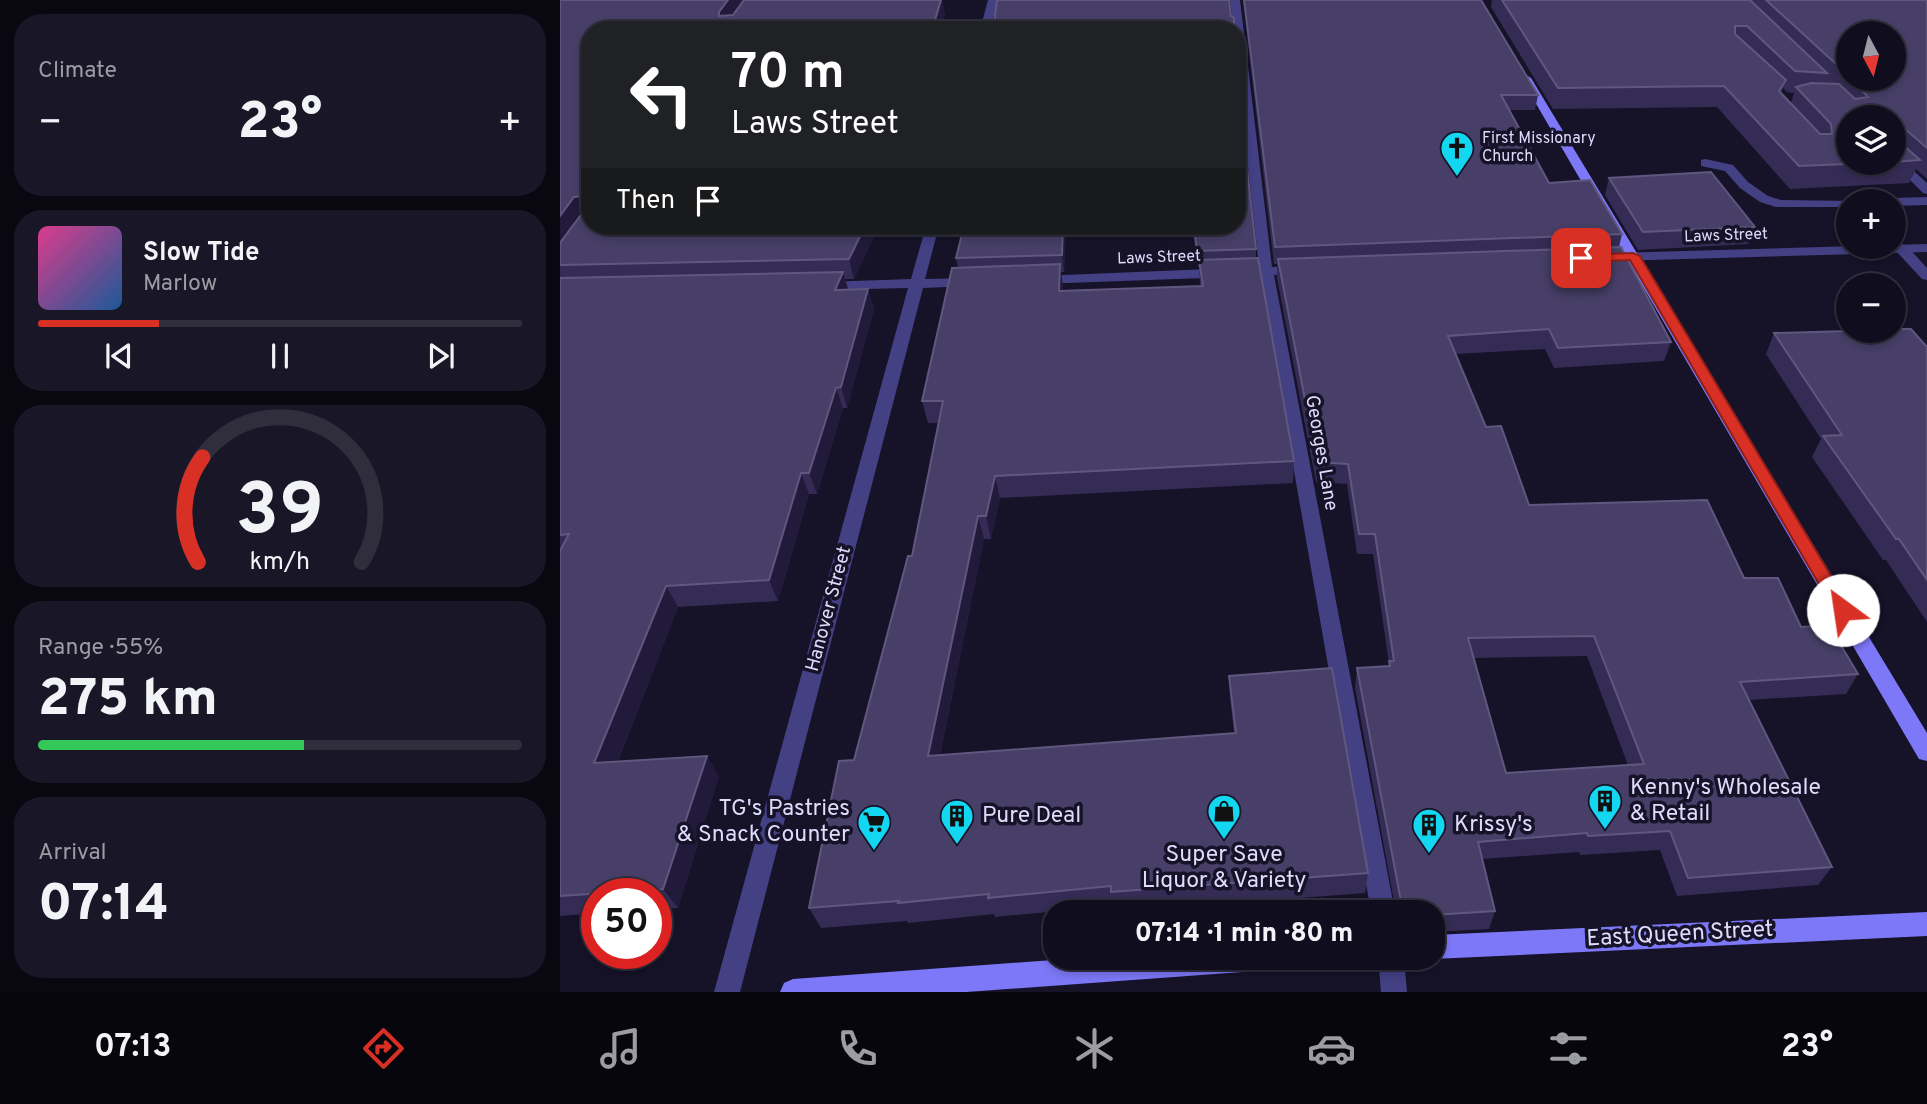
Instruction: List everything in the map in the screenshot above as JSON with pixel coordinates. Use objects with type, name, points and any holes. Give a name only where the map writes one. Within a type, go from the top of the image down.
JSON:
[{"type":"main road","points":[[1514,58],[1927,752]]},
{"type":"main road","name":"East Queen Street","points":[[1445,946],[1927,924]]},
{"type":"main road","points":[[793,992],[1093,970]]},
{"type":"street","points":[[987,21],[993,0]]},
{"type":"street","name":"Georges Lane","points":[[1235,0],[1237,21]]},
{"type":"street","name":"Georges Lane","points":[[1246,96],[1266,271],[1381,900]]},
{"type":"street","points":[[1705,163],[1729,168],[1763,200],[1780,204],[1836,203]]},
{"type":"street","points":[[1906,169],[1927,190]]},
{"type":"street","points":[[1906,202],[1927,201]]},
{"type":"street","name":"Hanover Street","points":[[727,992],[930,235]]},
{"type":"street","name":"Laws Street","points":[[1906,248],[1927,248]]},
{"type":"street","name":"Laws Street","points":[[1606,257],[1836,250]]},
{"type":"street","points":[[1906,253],[1927,276]]},
{"type":"street","name":"Laws Street","points":[[1028,280],[1320,269]]},
{"type":"street","points":[[807,286],[986,281]]},
{"type":"street","points":[[1392,970],[1394,992]]},
{"type":"building","points":[[560,0],[728,0],[719,16],[733,15],[744,0],[941,0],[935,21],[581,21],[581,196],[574,197],[560,216]]},
{"type":"building","points":[[997,0],[1229,0],[1231,16],[1234,18],[1234,21],[994,21]]},
{"type":"building","points":[[1244,0],[1481,0],[1538,95],[1501,95],[1549,183],[1590,180],[1622,234],[1275,247]]},
{"type":"building","points":[[1502,0],[1750,0],[1827,73],[1795,71],[1747,26],[1735,26],[1735,34],[1786,80],[1779,91],[1820,134],[1832,134],[1831,124],[1796,87],[1811,83],[1836,84],[1836,91],[1846,91],[1855,99],[1868,97],[1862,91],[1906,91],[1906,21],[1836,21],[1836,64],[1766,0],[1927,0],[1927,148],[1906,130],[1906,105],[1836,105],[1836,164],[1799,166],[1724,86],[1558,88]]},
{"type":"building","points":[[1906,147],[1920,160],[1906,161]]},
{"type":"building","points":[[1246,158],[1256,249],[1197,251],[1195,235],[1246,235]]},
{"type":"building","points":[[1711,172],[1755,227],[1643,232],[1609,178]]},
{"type":"building","points":[[581,215],[581,235],[861,235],[849,259],[560,265],[560,243]]},
{"type":"building","points":[[962,235],[1063,235],[1062,255],[956,258]]},
{"type":"building","points":[[1621,247],[1671,342],[1558,348],[1549,329],[1448,336],[1486,427],[1501,426],[1529,505],[1707,500],[1744,578],[1778,578],[1801,627],[1829,625],[1858,674],[1740,682],[1832,867],[1688,878],[1670,831],[1588,836],[1587,833],[1478,842],[1495,911],[1445,914],[1445,900],[1401,900],[1357,668],[1390,666],[1389,661],[1394,661],[1375,534],[1359,534],[1348,464],[1317,462],[1278,259]],"holes":[[[1594,636],[1644,764],[1506,773],[1468,638]]]},
{"type":"building","points":[[1258,258],[1294,461],[995,476],[986,516],[978,516],[928,756],[1236,733],[1229,676],[1332,668],[1368,873],[1111,892],[1111,886],[988,898],[989,894],[809,908],[839,761],[854,760],[908,556],[912,556],[943,401],[922,401],[952,268],[1060,264],[1059,291],[1203,286],[1199,260]]},
{"type":"building","points":[[843,272],[835,290],[868,289],[841,387],[836,388],[809,473],[801,473],[769,580],[666,586],[594,763],[707,756],[667,878],[581,878],[581,895],[560,896],[560,551],[569,534],[560,535],[560,278]]},
{"type":"building","points":[[1906,329],[1911,329],[1927,347],[1927,580],[1823,436],[1842,435],[1774,333],[1836,331],[1836,343],[1906,343]]},
{"type":"place","name":"First Missionary Church","points":[[1457,178]]},
{"type":"place","name":"Kenny's Wholesale & Retail","points":[[1605,831]]},
{"type":"place","name":"Super Save Liquor & Variety","points":[[1224,841]]},
{"type":"place","name":"Pure Deal","points":[[957,846]]},
{"type":"place","name":"TG's Pastries & Snack Counter","points":[[874,852]]},
{"type":"place","name":"Krissy's","points":[[1429,855]]},
{"type":"route","points":[[1581,258],[1633,256],[1843,610]]}]
